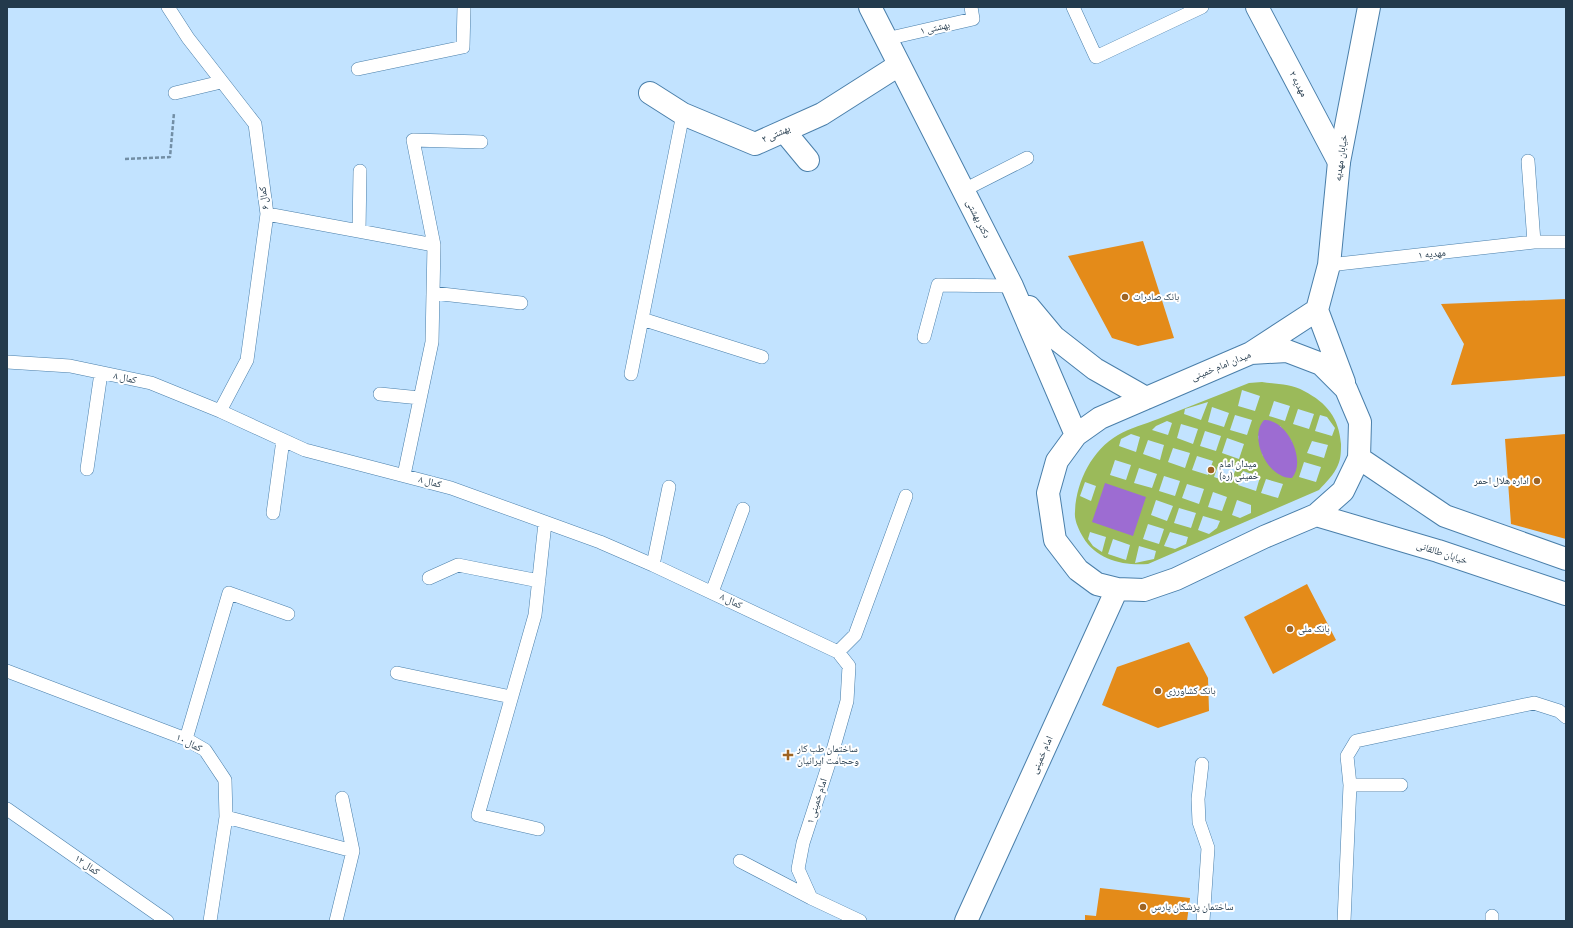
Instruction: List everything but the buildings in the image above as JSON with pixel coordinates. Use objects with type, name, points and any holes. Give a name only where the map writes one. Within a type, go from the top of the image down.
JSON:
[{"type":"main road","name":"دکتر بهشتی","points":[[870,7],[1012,286],[1076,435]]},
{"type":"main road","name":"مهدیه ۲","points":[[1257,7],[1339,162]]},
{"type":"main road","name":"خیابان مهدیه","points":[[1317,310],[1330,265],[1339,162],[1368,7]]},
{"type":"main road","name":"بهشتی ۲","points":[[650,93],[683,114],[755,144],[822,114],[899,65]]},
{"type":"main road","points":[[784,131],[808,160]]},
{"type":"main road","points":[[1012,286],[1054,337],[1095,369],[1146,398]]},
{"type":"main road","points":[[1251,353],[1317,310],[1346,389]]},
{"type":"main road","name":"میدان امام خمینی","points":[[1287,351],[1321,364],[1346,389],[1360,422],[1359,458],[1343,491],[1316,515],[1264,537],[1176,579],[1144,590],[1118,589],[1097,584],[1078,570],[1055,540],[1048,493],[1057,461],[1076,435],[1100,418],[1251,353],[1287,351]]},
{"type":"main road","points":[[1359,458],[1445,516],[1566,559]]},
{"type":"main road","name":"خیابان طالقانی","points":[[1316,515],[1438,551],[1566,594]]},
{"type":"main road","name":"امام خمینی","points":[[966,921],[1118,589]]},
{"type":"lane","name":"کمال ۶","points":[[168,7],[188,38],[255,124],[266,214],[247,360],[220,411]]},
{"type":"lane","points":[[358,69],[463,47],[464,7]]},
{"type":"lane","name":"بهشتی ۱","points":[[886,39],[973,19],[971,7]]},
{"type":"lane","points":[[1073,7],[1096,57],[1202,7]]},
{"type":"lane","points":[[175,93],[221,82]]},
{"type":"lane","points":[[631,374],[683,114]]},
{"type":"lane","points":[[404,476],[432,342],[434,245],[413,140],[480,142]]},
{"type":"lane","points":[[964,190],[1027,158]]},
{"type":"lane","points":[[1528,161],[1534,242]]},
{"type":"lane","points":[[359,231],[360,171]]},
{"type":"lane","points":[[266,214],[434,245]]},
{"type":"lane","name":"مهدیه ۱","points":[[1330,265],[1534,242],[1566,242]]},
{"type":"lane","points":[[924,337],[938,285],[1012,286]]},
{"type":"lane","points":[[433,293],[521,303]]},
{"type":"lane","points":[[642,319],[762,357]]},
{"type":"lane","name":"کمال ۸","points":[[7,362],[70,366],[151,384],[220,411],[305,450],[450,488],[600,542],[712,592],[838,652]]},
{"type":"lane","points":[[87,469],[101,373]]},
{"type":"lane","points":[[380,394],[420,398]]},
{"type":"lane","points":[[273,513],[283,440]]},
{"type":"lane","points":[[653,565],[669,487]]},
{"type":"lane","points":[[838,652],[855,635],[906,496]]},
{"type":"lane","points":[[712,592],[743,509]]},
{"type":"lane","points":[[538,829],[478,815],[535,615],[545,523]]},
{"type":"lane","points":[[429,578],[458,565],[539,581]]},
{"type":"lane","points":[[186,739],[229,593],[288,614]]},
{"type":"lane","name":"امام خمینی ۱","points":[[811,898],[798,869],[803,843],[831,757],[847,701],[849,666],[838,652]]},
{"type":"lane","name":"کمال ۱۰","points":[[7,671],[186,739],[205,750],[225,780],[226,817],[210,921]]},
{"type":"lane","points":[[397,673],[511,698]]},
{"type":"lane","points":[[1344,921],[1350,785],[1347,756],[1356,741],[1534,703],[1559,711],[1566,717]]},
{"type":"lane","points":[[1202,764],[1198,799],[1199,822],[1208,848],[1203,921]]},
{"type":"lane","points":[[1350,785],[1401,785]]},
{"type":"lane","points":[[336,921],[353,851],[342,798]]},
{"type":"lane","name":"کمال ۱۲","points":[[7,809],[167,921]]},
{"type":"lane","points":[[226,817],[353,851]]},
{"type":"lane","points":[[740,861],[811,898],[860,921]]},
{"type":"path","points":[[125,159],[170,157],[175,93]]},
{"type":"green space","name":"میدان امام خمینی (ره)","points":[[1262,382],[1294,387],[1312,396],[1330,412],[1338,426],[1340,435],[1340,457],[1339,463],[1334,472],[1319,490],[1148,564],[1130,564],[1111,560],[1095,551],[1081,534],[1075,515],[1078,489],[1082,478],[1093,458],[1100,449],[1109,441],[1127,430],[1249,383]],"holes":[[[1242,390],[1260,396],[1255,411],[1238,406]],[[1274,401],[1290,406],[1285,421],[1269,416]],[[1208,402],[1201,420],[1184,414],[1185,409]],[[1212,407],[1229,413],[1224,427],[1208,422]],[[1298,409],[1314,414],[1309,429],[1293,424]],[[1235,415],[1252,420],[1247,435],[1230,430]],[[1320,415],[1327,417],[1335,428],[1332,436],[1315,431]],[[1167,421],[1172,423],[1168,435],[1152,430],[1156,426]],[[1181,424],[1198,429],[1193,444],[1177,438]],[[1280,426],[1292,442],[1263,456],[1258,436]],[[1205,431],[1221,436],[1216,451],[1200,446]],[[1131,434],[1140,437],[1136,452],[1119,446],[1121,439]],[[1227,438],[1244,444],[1239,459],[1222,453]],[[1148,440],[1164,445],[1160,460],[1143,454]],[[1312,441],[1328,445],[1324,458],[1307,453]],[[1173,448],[1190,453],[1185,468],[1168,462]],[[1197,456],[1213,461],[1208,475],[1192,470]],[[1115,460],[1131,465],[1126,480],[1110,475]],[[1304,462],[1321,467],[1316,482],[1299,477]],[[1219,463],[1236,468],[1231,483],[1214,477]],[[1139,468],[1157,474],[1152,488],[1134,483]],[[1243,471],[1260,477],[1256,491],[1238,485]],[[1164,476],[1180,481],[1175,496],[1159,491]],[[1266,479],[1283,484],[1278,498],[1261,493]],[[1085,482],[1096,486],[1091,501],[1080,496]],[[1187,484],[1204,489],[1199,504],[1182,498]],[[1213,492],[1227,497],[1222,511],[1208,507]],[[1156,500],[1173,506],[1167,521],[1151,515]],[[1237,500],[1251,505],[1251,513],[1240,518],[1232,515]],[[1179,508],[1196,513],[1191,528],[1174,523]],[[1203,516],[1220,521],[1217,528],[1209,534],[1198,530]],[[1148,524],[1164,529],[1159,544],[1143,539]],[[1090,532],[1106,537],[1102,552],[1093,546],[1088,539]],[[1170,532],[1188,537],[1186,544],[1175,549],[1164,546]],[[1113,539],[1130,545],[1126,560],[1108,554]],[[1139,546],[1156,551],[1154,559],[1135,563]]]},
{"type":"shaded area","points":[[1264,420],[1272,421],[1280,426],[1287,433],[1292,442],[1296,451],[1297,461],[1296,470],[1292,478],[1283,477],[1275,472],[1268,465],[1263,456],[1258,437]]},
{"type":"shaded area","points":[[1105,483],[1146,497],[1133,536],[1092,522]]},
{"type":"place","name":"بانک صادرات","points":[[1125,297]]},
{"type":"place","name":"میدان امام خمینی (ره)","points":[[1211,470]]},
{"type":"place","name":"اداره هلال احمر","points":[[1537,481]]},
{"type":"place","name":"بانک ملی","points":[[1290,629]]},
{"type":"place","name":"بانک کشاورزی","points":[[1158,691]]},
{"type":"place","name":"ساختمان طب کار و‌حجامت ایرانیان","points":[[788,755]]},
{"type":"place","name":"ساختمان پزشکان پارس","points":[[1143,907]]}]
